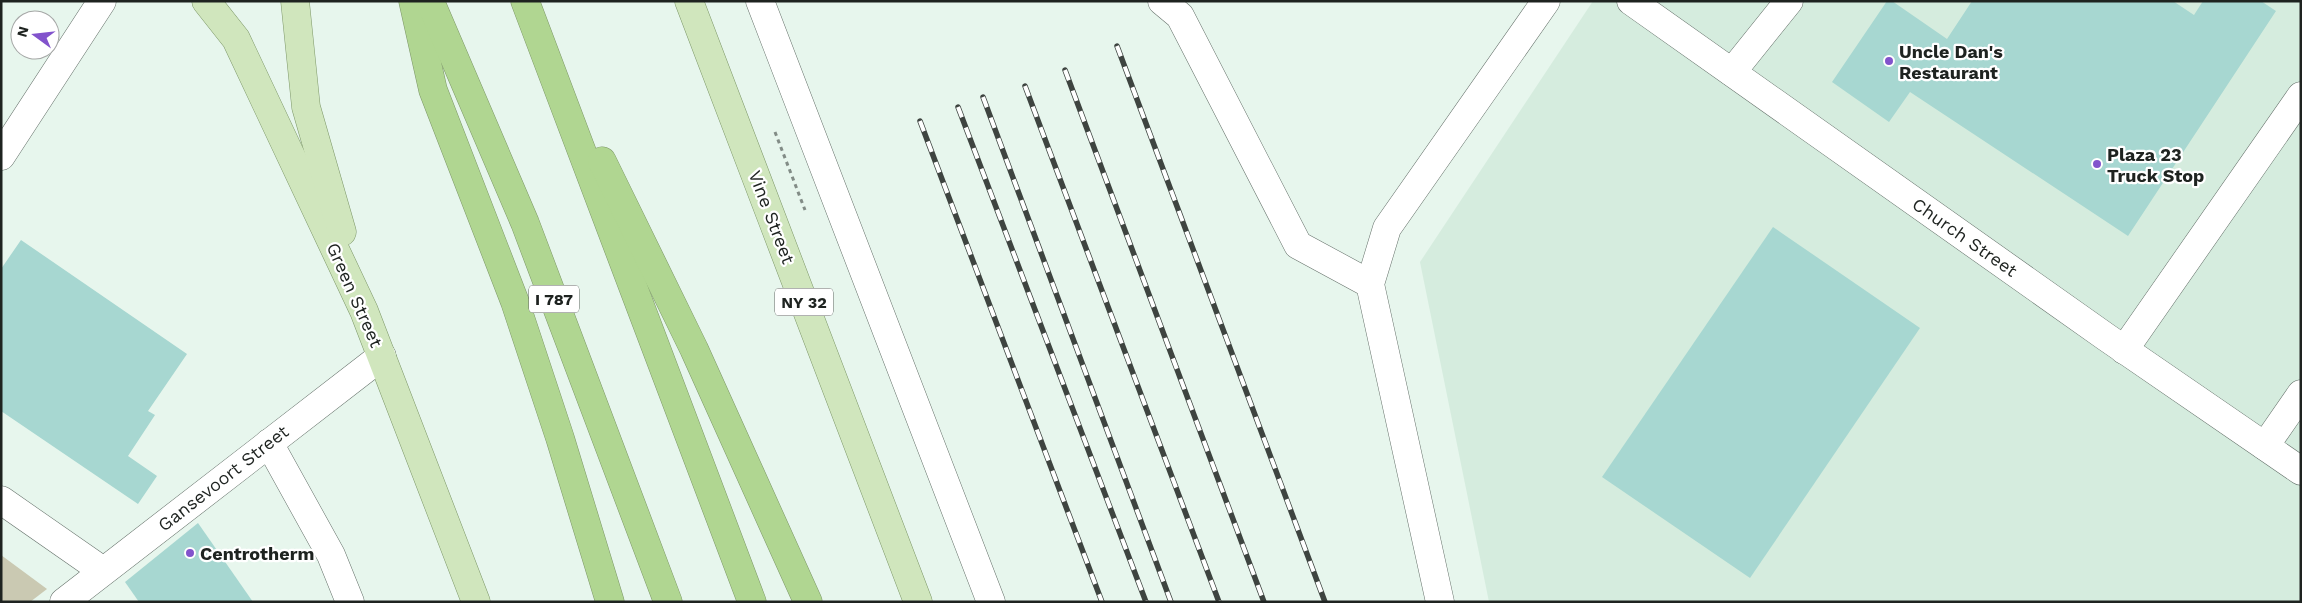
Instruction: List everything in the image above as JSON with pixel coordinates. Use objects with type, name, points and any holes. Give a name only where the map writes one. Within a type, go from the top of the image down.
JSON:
[{"type":"highway","points":[[413,1],[433,90],[515,302],[560,438],[610,602]]},
{"type":"highway","name":"I 787","points":[[430,1],[525,223],[668,602]]},
{"type":"highway","points":[[529,12],[752,602]]},
{"type":"highway","points":[[529,12],[650,256],[808,602]]},
{"type":"main road","name":"Green Street","points":[[206,1],[236,39],[364,311],[476,602]]},
{"type":"main road","points":[[294,1],[306,107],[364,311]]},
{"type":"main road","name":"Vine Street","points":[[689,1],[918,602]]},
{"type":"street","points":[[1,156],[102,1]]},
{"type":"street","points":[[760,1],[991,602]]},
{"type":"street","points":[[1162,1],[1180,16],[1298,245],[1370,284]]},
{"type":"street","points":[[1440,602],[1370,284],[1387,228],[1546,1]]},
{"type":"street","name":"Church Street","points":[[1631,1],[2124,350],[2301,471]]},
{"type":"street","points":[[1732,72],[1789,1]]},
{"type":"street","points":[[2124,350],[2301,96]]},
{"type":"street","name":"Gansevoort Street","points":[[71,600],[103,571],[382,356]]},
{"type":"street","points":[[2265,446],[2301,394]]},
{"type":"street","points":[[269,443],[331,555],[350,602]]},
{"type":"street","points":[[1,500],[103,571]]},
{"type":"shaded area","points":[[1593,1],[2301,1],[2301,602],[1489,602],[1420,262]]},
{"type":"shaded area","points":[[1,555],[47,589],[30,602],[1,602]]},
{"type":"building","name":"Plaza 23 Truck Stop","points":[[1887,1],[1892,1],[1947,39],[1972,1],[2173,1],[2194,15],[2203,1],[2261,1],[2276,11],[2128,236],[1910,92],[1889,122],[1832,82]]},
{"type":"building","points":[[1773,227],[1920,328],[1750,578],[1602,477]]},
{"type":"building","points":[[21,240],[187,354],[148,411],[155,415],[128,456],[157,476],[138,504],[1,411],[1,269]]},
{"type":"building","name":"Centrotherm","points":[[198,523],[253,602],[139,602],[125,582]]},
{"type":"railway","points":[[1117,46],[1325,602]]},
{"type":"railway","points":[[1065,70],[1264,602]]},
{"type":"railway","points":[[1025,86],[1219,602]]},
{"type":"railway","points":[[983,97],[1171,602]]},
{"type":"railway","points":[[958,107],[1146,602]]},
{"type":"railway","points":[[920,121],[1102,602]]},
{"type":"place","name":"Uncle Dan's Restaurant","points":[[1889,61]]},
{"type":"place","name":"Plaza 23 Truck Stop","points":[[2097,164]]},
{"type":"place","name":"Centrotherm","points":[[190,553]]}]
